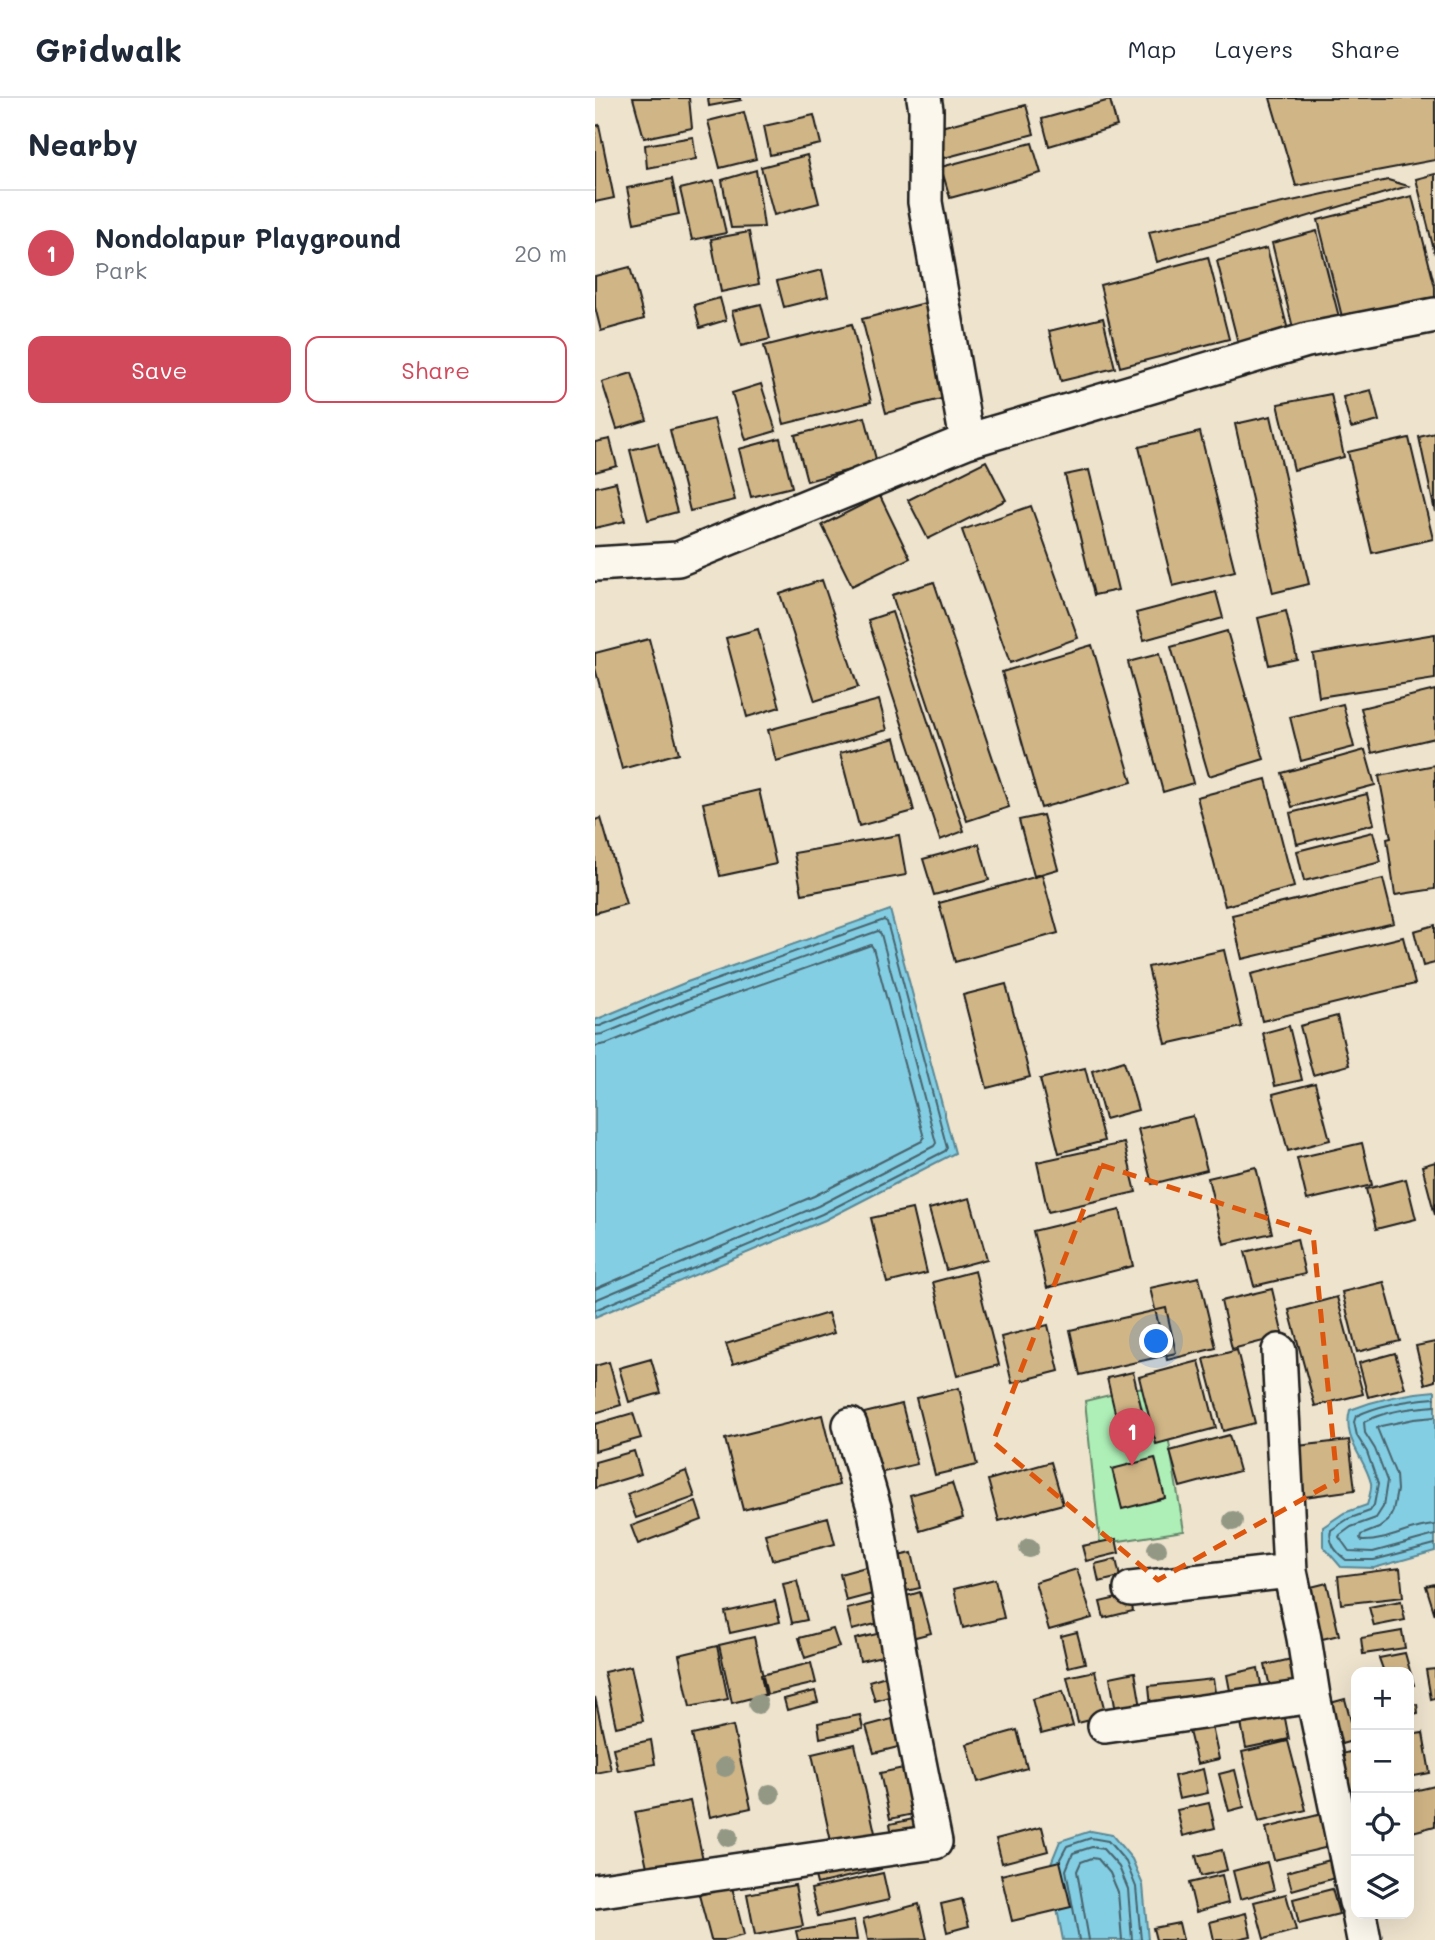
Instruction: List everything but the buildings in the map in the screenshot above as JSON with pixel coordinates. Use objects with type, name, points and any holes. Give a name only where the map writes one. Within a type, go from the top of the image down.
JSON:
[{"type":"street","points":[[924,98],[925,202],[967,441]]},
{"type":"street","points":[[595,565],[678,559],[967,441],[1307,340],[1435,315]]},
{"type":"street","points":[[1279,1351],[1290,1571],[1351,1878]]},
{"type":"street","points":[[595,1891],[935,1842],[911,1722],[875,1511],[850,1425]]},
{"type":"street","points":[[1131,1589],[1290,1571]]},
{"type":"street","points":[[1105,1726],[1313,1696]]},
{"type":"street","points":[[1360,1919],[1364,1940]]},
{"type":"highlighted area","points":[[1101,1165],[1313,1233],[1337,1480],[1158,1580],[993,1442]]},
{"type":"green space","points":[[1159,1383],[1184,1531],[1100,1544],[1085,1401]]},
{"type":"water","points":[[890,910],[955,1153],[825,1220],[595,1317],[595,1020],[687,982]]},
{"type":"water","points":[[1435,1391],[1435,1551],[1374,1568],[1341,1567],[1323,1546],[1323,1527],[1344,1513],[1367,1505],[1371,1488],[1368,1473],[1351,1439],[1348,1420],[1350,1410],[1392,1397]]},
{"type":"water","points":[[1091,1831],[1112,1835],[1132,1859],[1143,1885],[1148,1940],[1063,1940],[1049,1868],[1060,1841]]},
{"type":"place","name":"Nondolapur Playground","points":[[1132,1466]]}]
